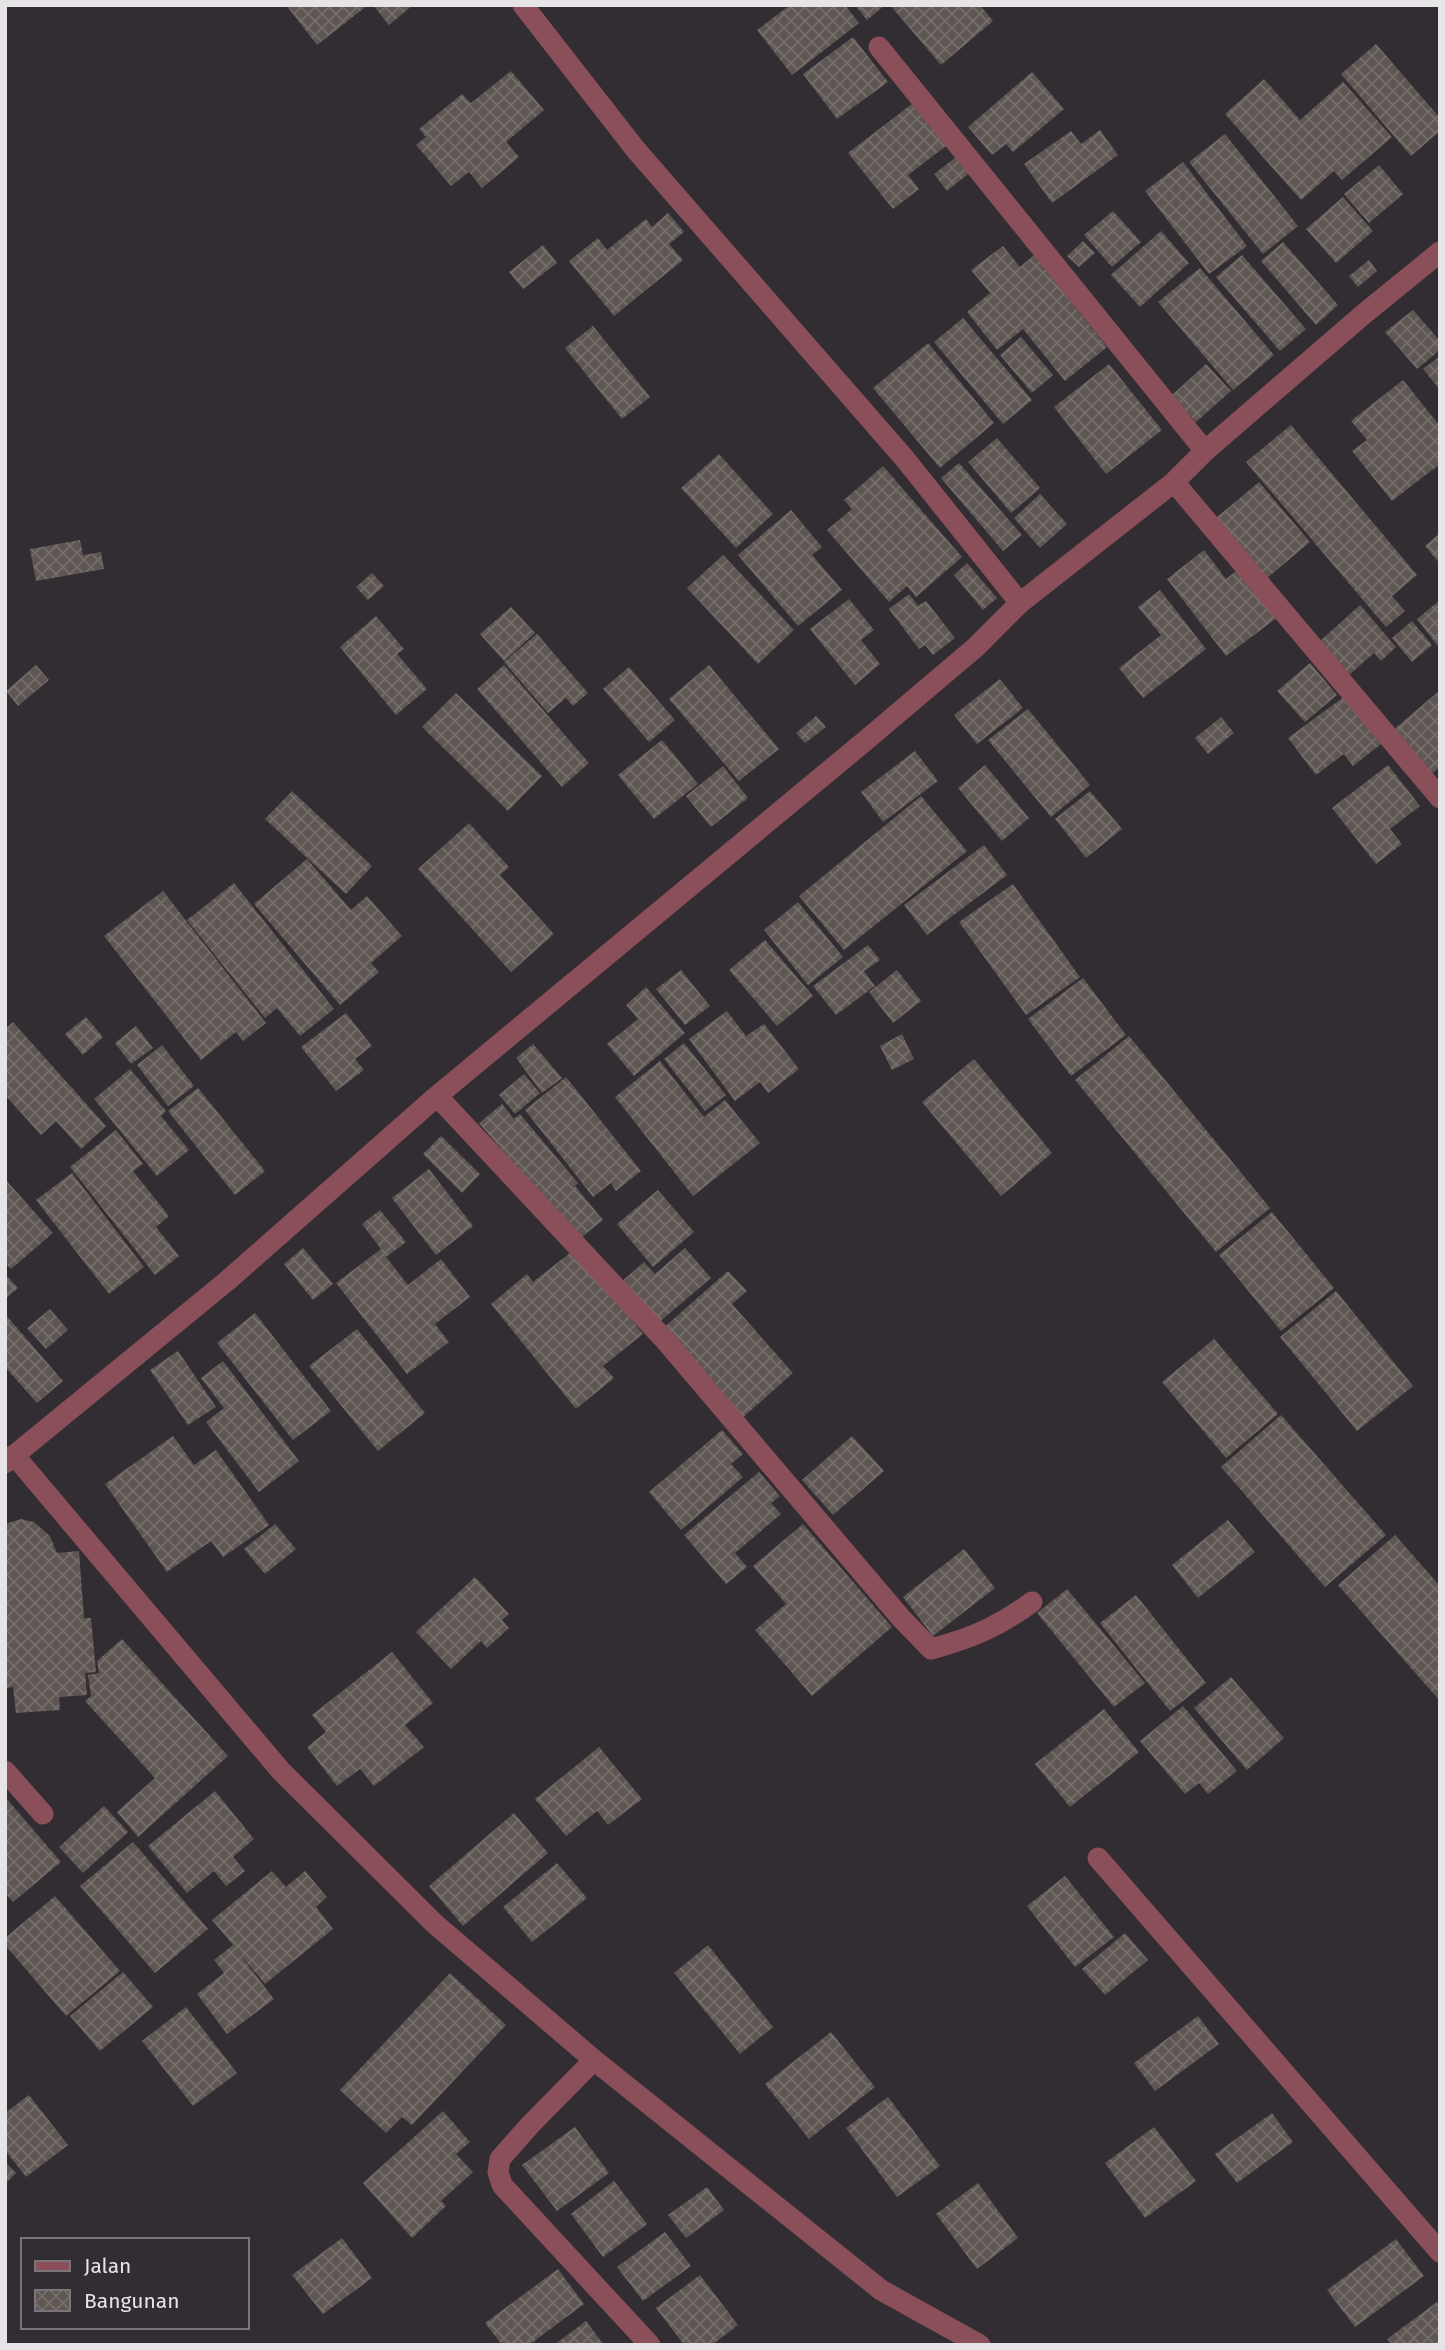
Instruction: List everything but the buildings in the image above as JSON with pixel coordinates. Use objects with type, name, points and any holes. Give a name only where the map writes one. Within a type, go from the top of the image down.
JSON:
[{"type":"street","points":[[523,5],[636,150],[905,459],[1020,603]]},
{"type":"street","points":[[879,47],[1205,451]]},
{"type":"street","points":[[980,2345],[881,2290],[594,2060],[435,1924],[281,1771],[10,1459],[227,1281],[437,1097],[875,733],[976,647],[1020,603],[1174,482],[1205,451],[1440,252]]},
{"type":"street","points":[[1174,482],[1440,798]]},
{"type":"street","points":[[437,1097],[664,1339],[901,1618],[931,1649],[971,1638],[1009,1619],[1032,1602]]},
{"type":"street","points":[[5,1771],[43,1814]]},
{"type":"street","points":[[1098,1858],[1440,2252]]},
{"type":"street","points":[[594,2060],[530,2125],[500,2160],[498,2172],[502,2185],[650,2345]]}]
